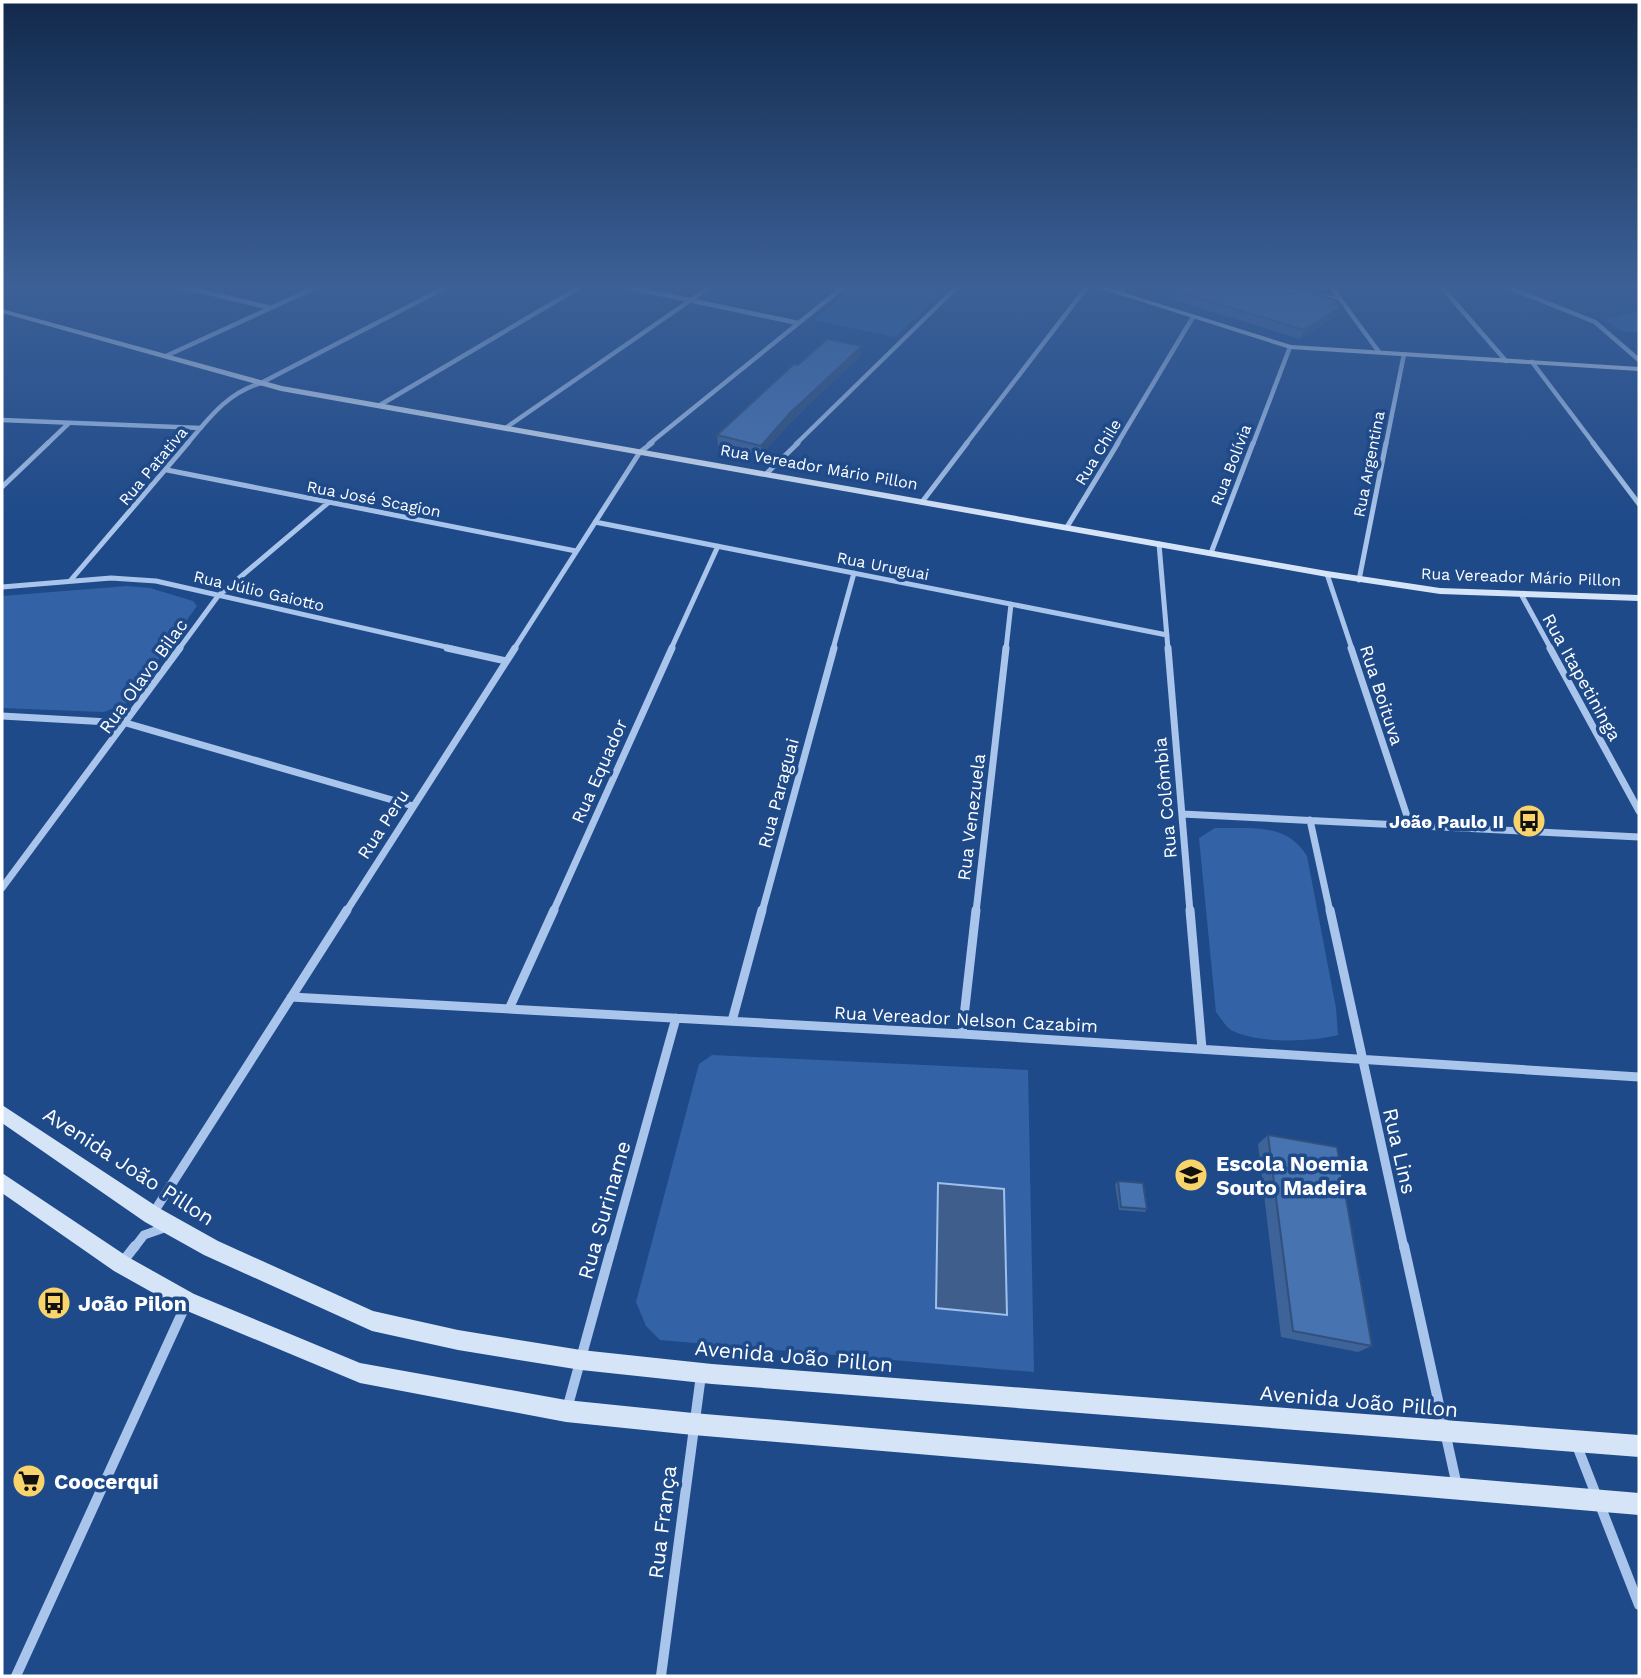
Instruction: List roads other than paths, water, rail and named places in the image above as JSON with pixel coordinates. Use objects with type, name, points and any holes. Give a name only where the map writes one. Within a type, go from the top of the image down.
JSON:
[{"type":"street","name":"Rua Vereador Mário Pillon","points":[[188,362],[261,383],[1359,580],[1440,591],[1639,598]]},
{"type":"street","name":"Rua Patativa","points":[[70,581],[225,400],[243,388],[261,383],[301,362]]},
{"type":"street","points":[[380,405],[452,362]]},
{"type":"street","points":[[506,428],[600,362]]},
{"type":"street","name":"Rua Peru","points":[[152,1214],[640,452],[750,362]]},
{"type":"street","points":[[766,474],[880,362]]},
{"type":"street","points":[[922,502],[1030,362]]},
{"type":"street","name":"Rua Chile","points":[[1067,527],[1166,362]]},
{"type":"street","name":"Rua Bolívia","points":[[1210,553],[1284,362]]},
{"type":"street","name":"Rua Argentina","points":[[1359,580],[1402,362]]},
{"type":"street","points":[[1532,362],[1639,504]]},
{"type":"street","points":[[1537,362],[1639,369]]},
{"type":"street","points":[[2,420],[201,428]]},
{"type":"street","points":[[2,487],[69,422]]},
{"type":"street","name":"Rua José Scagion","points":[[167,470],[576,551]]},
{"type":"street","name":"Rua Olavo Bilac","points":[[2,888],[218,596],[329,502]]},
{"type":"street","name":"Rua Uruguai","points":[[595,522],[1167,635]]},
{"type":"street","name":"Rua Colômbia","points":[[1159,544],[1202,1049]]},
{"type":"street","name":"Rua Equador","points":[[509,1009],[718,547]]},
{"type":"street","name":"Rua Paraguai","points":[[732,1021],[854,573]]},
{"type":"street","name":"Rua Boituva","points":[[1327,574],[1410,825]]},
{"type":"street","name":"Rua Júlio Gaiotto","points":[[2,587],[140,578],[506,661]]},
{"type":"street","name":"Rua Itapetininga","points":[[1521,594],[1639,811]]},
{"type":"street","name":"Rua Venezuela","points":[[962,1034],[1011,604]]},
{"type":"street","points":[[2,716],[126,723],[413,807]]},
{"type":"street","points":[[1182,814],[1639,836]]},
{"type":"street","name":"Rua Lins","points":[[1310,820],[1457,1489]]},
{"type":"street","name":"Rua Vereador Nelson Cazabim","points":[[291,997],[962,1034],[1639,1077]]},
{"type":"street","name":"Rua Suriname","points":[[566,1411],[676,1018]]},
{"type":"street","name":"Avenida João Pillon","points":[[2,1113],[152,1214],[211,1248],[372,1321],[458,1340],[581,1360],[702,1373],[1445,1433],[1639,1446]]},
{"type":"street","points":[[2,1182],[121,1264],[187,1301],[359,1373],[566,1411],[1639,1504]]},
{"type":"street","points":[[121,1264],[144,1235],[171,1225]]},
{"type":"street","points":[[16,1676],[187,1301]]},
{"type":"street","name":"Rua França","points":[[661,1676],[702,1373]]},
{"type":"street","points":[[1575,1441],[1639,1605]]},
{"type":"place","name":"João Paulo II","points":[[1529,821]]},
{"type":"place","name":"Escola Noemia Souto Madeira","points":[[1191,1175]]},
{"type":"place","name":"João Pilon","points":[[54,1303]]},
{"type":"place","name":"Coocerqui","points":[[29,1481]]}]
